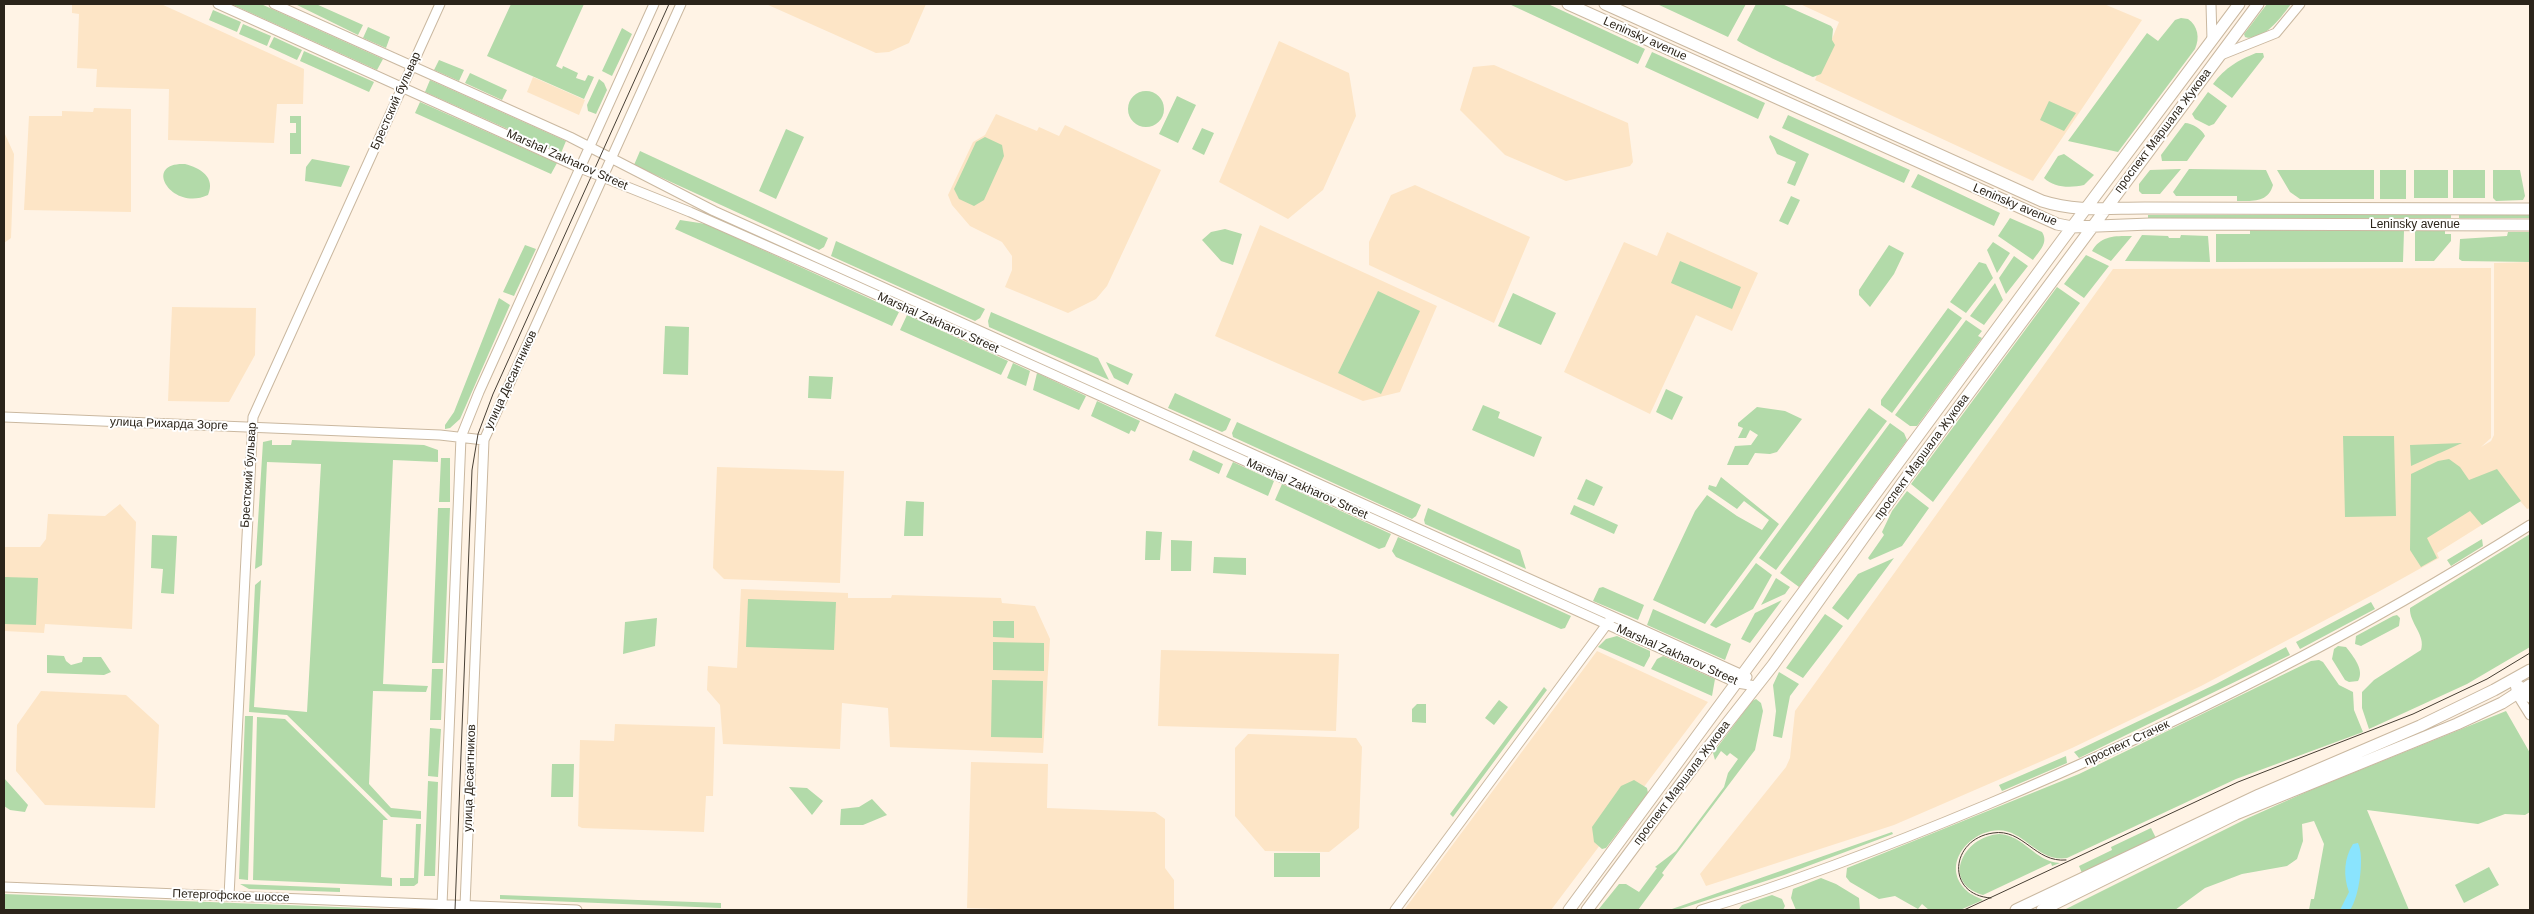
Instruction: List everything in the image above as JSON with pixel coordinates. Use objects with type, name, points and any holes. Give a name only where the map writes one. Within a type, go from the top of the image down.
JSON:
[{"type":"main road","name":"Leninsky avenue","points":[[1568,4],[2057,224],[2072,227],[2150,224],[2530,225]]},
{"type":"main road","name":"Leninsky avenue","points":[[1605,4],[2042,201],[2060,207],[2085,210],[2105,208],[2530,209]]},
{"type":"main road","name":"проспект Маршала Жукова","points":[[1569,910],[1741,679],[2072,227],[2239,4]]},
{"type":"main road","name":"проспект Маршала Жукова","points":[[1587,910],[1756,686],[2105,208],[2258,4]]},
{"type":"main road","points":[[2016,910],[2258,795],[2420,726],[2530,670]]},
{"type":"main road","points":[[2042,910],[2236,814],[2457,724],[2526,692]]},
{"type":"street","name":"Marshal Zakharov Street","points":[[218,4],[580,168],[690,212],[1607,624],[1741,679]]},
{"type":"street","name":"Marshal Zakharov Street","points":[[274,4],[589,148],[714,211],[1613,616],[1756,686]]},
{"type":"street","name":"Брестский бульвар","points":[[230,896],[251,427],[253,417],[440,4]]},
{"type":"street","name":"улица Десантников","points":[[442,905],[461,437],[478,392],[654,4]]},
{"type":"street","name":"улица Десантников","points":[[465,906],[484,440],[681,4]]},
{"type":"street","points":[[2211,4],[2212,40]]},
{"type":"street","points":[[2220,55],[2276,33],[2300,4]]},
{"type":"street","name":"улица Рихарда Зорге","points":[[4,417],[461,437],[484,440]]},
{"type":"street","name":"проспект Стачек","points":[[1701,910],[1782,884],[1882,847],[2106,753],[2222,698],[2347,634],[2452,574],[2530,525]]},
{"type":"street","points":[[1395,910],[1613,616]]},
{"type":"street","points":[[2514,679],[2526,692],[2530,715]]},
{"type":"street","name":"Петергофское шоссе","points":[[4,887],[577,910]]},
{"type":"shaded area","points":[[72,4],[161,4],[304,69],[303,104],[277,104],[274,143],[168,140],[169,89],[96,87],[97,69],[77,68],[79,14],[72,13]]},
{"type":"shaded area","points":[[766,4],[926,4],[909,43],[889,52],[876,53]]},
{"type":"shaded area","points":[[1800,4],[2104,4],[2142,20],[2033,181],[1815,80],[1839,22]]},
{"type":"shaded area","points":[[1279,41],[1349,73],[1356,116],[1323,190],[1288,219],[1219,182]]},
{"type":"shaded area","points":[[1494,65],[1628,123],[1633,162],[1630,166],[1566,181],[1505,155],[1460,110],[1473,67]]},
{"type":"shaded area","points":[[533,77],[585,100],[579,115],[527,92]]},
{"type":"shaded area","points":[[94,108],[131,109],[131,212],[24,210],[29,116],[62,116],[62,111],[93,112]]},
{"type":"shaded area","points":[[996,114],[1037,131],[1039,127],[1059,136],[1065,125],[1161,170],[1107,286],[1096,299],[1068,313],[1005,287],[1012,270],[1012,256],[1002,242],[970,226],[952,205],[948,195],[973,142],[985,135]]},
{"type":"shaded area","points":[[4,132],[14,154],[11,238],[4,243]]},
{"type":"shaded area","points":[[1415,185],[1530,237],[1494,323],[1369,265],[1369,242],[1391,195]]},
{"type":"shaded area","points":[[1260,225],[1437,306],[1400,392],[1363,401],[1215,336]]},
{"type":"shaded area","points":[[1667,232],[1758,273],[1732,331],[1696,315],[1650,414],[1564,372],[1624,242],[1657,256]]},
{"type":"shaded area","points":[[2530,262],[2530,508],[2527,509],[2520,501],[2437,553],[2439,558],[2378,592],[2201,686],[2072,748],[1894,825],[1706,886],[1700,874],[1786,767],[1790,758],[1795,711],[2113,269],[2491,268],[2491,438],[2481,447],[2491,441],[2494,435],[2494,263]]},
{"type":"shaded area","points":[[172,307],[256,308],[255,355],[229,402],[168,401]]},
{"type":"shaded area","points":[[717,467],[844,471],[840,583],[724,579],[713,568]]},
{"type":"shaded area","points":[[120,504],[136,522],[132,629],[45,624],[44,633],[4,631],[4,547],[40,547],[46,539],[48,514],[105,516]]},
{"type":"shaded area","points":[[741,589],[848,593],[848,598],[891,598],[892,595],[1001,598],[1002,603],[1035,606],[1050,639],[1043,753],[890,747],[888,708],[842,703],[840,749],[723,744],[720,705],[707,690],[708,666],[737,668]]},
{"type":"shaded area","points":[[1161,650],[1339,654],[1336,731],[1158,726]]},
{"type":"shaded area","points":[[1597,651],[1708,702],[1551,910],[1404,910]]},
{"type":"shaded area","points":[[41,691],[126,695],[159,725],[155,808],[45,805],[16,771],[17,725]]},
{"type":"shaded area","points":[[615,724],[715,727],[713,796],[706,796],[704,832],[582,828],[578,826],[580,740],[614,741]]},
{"type":"shaded area","points":[[1248,734],[1356,738],[1362,747],[1359,828],[1329,852],[1265,851],[1235,816],[1235,748]]},
{"type":"shaded area","points":[[971,762],[1048,764],[1047,808],[1155,812],[1165,819],[1165,868],[1174,880],[1174,910],[967,908]]},
{"type":"green space","points":[[231,4],[261,4],[383,59],[377,70]]},
{"type":"green space","points":[[295,4],[316,4],[363,25],[358,35]]},
{"type":"green space","points":[[511,4],[584,4],[556,66],[562,69],[563,66],[578,73],[576,78],[585,81],[588,75],[594,77],[584,99],[487,56]]},
{"type":"green space","points":[[1509,4],[1548,4],[1645,49],[1638,64]]},
{"type":"green space","points":[[1657,4],[1746,4],[1728,37]]},
{"type":"green space","points":[[1756,4],[1782,4],[1831,26],[1833,29],[1832,40],[1835,45],[1821,74],[1813,77],[1737,40]]},
{"type":"green space","points":[[2267,4],[2291,4],[2265,32],[2252,38],[2245,37],[2244,34]]},
{"type":"green space","points":[[213,10],[241,22],[237,32],[209,20]]},
{"type":"green space","points":[[2181,18],[2188,19],[2194,25],[2198,37],[2197,45],[2118,152],[2068,141],[2147,33],[2158,41],[2175,20]]},
{"type":"green space","points":[[243,24],[271,36],[267,46],[239,34]]},
{"type":"green space","points":[[368,27],[390,37],[386,48],[363,38]]},
{"type":"green space","points":[[622,28],[632,34],[612,76],[602,71]]},
{"type":"green space","points":[[274,37],[302,50],[297,60],[269,47]]},
{"type":"green space","points":[[304,51],[374,82],[369,92],[300,61]]},
{"type":"green space","points":[[1652,52],[1765,103],[1758,119],[1645,67]]},
{"type":"green space","points":[[2256,53],[2263,53],[2264,57],[2232,98],[2213,84],[2232,65]]},
{"type":"green space","points":[[439,60],[464,70],[459,81],[434,70]]},
{"type":"green space","points":[[470,73],[507,90],[502,100],[465,83]]},
{"type":"green space","points":[[599,79],[604,83],[607,90],[596,114],[588,111],[587,105]]},
{"type":"green space","points":[[430,80],[566,141],[561,153],[425,92]]},
{"type":"green space","points":[[1146,91],[1153,92],[1159,96],[1163,102],[1163,116],[1159,122],[1153,126],[1146,127],[1139,126],[1133,122],[1129,116],[1128,109],[1129,102],[1133,96],[1139,92]]},
{"type":"green space","points":[[2208,92],[2227,106],[2214,124],[2209,126],[2195,119],[2192,114]]},
{"type":"green space","points":[[1177,96],[1196,105],[1178,143],[1159,134]]},
{"type":"green space","points":[[2049,101],[2076,113],[2064,131],[2040,120]]},
{"type":"green space","points":[[420,102],[557,163],[551,174],[415,113]]},
{"type":"green space","points":[[1788,115],[1910,170],[1904,183],[1782,128]]},
{"type":"green space","points":[[290,116],[301,116],[301,154],[290,154],[290,133],[296,133],[296,123],[290,123]]},
{"type":"green space","points":[[2185,123],[2197,127],[2205,136],[2187,161],[2162,161],[2161,155]]},
{"type":"green space","points":[[1202,128],[1214,133],[1204,155],[1192,149]]},
{"type":"green space","points":[[786,129],[804,137],[776,199],[759,191]]},
{"type":"green space","points":[[1770,135],[1809,154],[1795,186],[1787,183],[1796,162],[1777,154],[1769,137]]},
{"type":"green space","points":[[985,137],[1002,145],[1004,156],[984,200],[974,206],[959,199],[954,189],[976,142]]},
{"type":"green space","points":[[640,151],[828,238],[824,247],[819,250],[634,165]]},
{"type":"green space","points":[[2064,154],[2094,175],[2084,185],[2074,187],[2063,186],[2053,184],[2044,178],[2058,156]]},
{"type":"green space","points":[[312,159],[350,166],[341,187],[305,181],[306,167]]},
{"type":"green space","points":[[185,164],[201,171],[208,178],[210,189],[208,195],[195,198],[183,197],[173,192],[166,185],[163,177],[165,170],[172,165]]},
{"type":"green space","points":[[2181,169],[2160,194],[2142,194],[2139,191],[2139,184],[2150,170]]},
{"type":"green space","points":[[2189,169],[2266,170],[2273,185],[2267,195],[2254,201],[2237,201],[2237,196],[2176,196],[2173,192]]},
{"type":"green space","points":[[2277,170],[2374,170],[2374,199],[2300,199],[2290,192]]},
{"type":"green space","points":[[2380,170],[2406,170],[2406,199],[2380,199]]},
{"type":"green space","points":[[2414,170],[2448,170],[2448,198],[2414,198]]},
{"type":"green space","points":[[2453,170],[2485,170],[2485,198],[2453,198]]},
{"type":"green space","points":[[2493,170],[2520,170],[2525,196],[2523,200],[2496,201],[2493,198]]},
{"type":"green space","points":[[1918,174],[2000,213],[1994,226],[1911,187]]},
{"type":"green space","points":[[1791,196],[1800,200],[1788,225],[1779,221]]},
{"type":"green space","points":[[2148,215],[2451,215],[2451,218],[2148,218]]},
{"type":"green space","points":[[2459,215],[2530,215],[2530,218],[2459,218]]},
{"type":"green space","points":[[2010,218],[2042,232],[2044,243],[2033,260],[1998,236]]},
{"type":"green space","points":[[680,220],[706,224],[899,312],[892,326],[675,229]]},
{"type":"green space","points":[[1225,229],[1242,234],[1233,265],[1221,261],[1202,240],[1211,232]]},
{"type":"green space","points":[[2250,230],[2404,231],[2403,262],[2216,262],[2216,234],[2250,234]]},
{"type":"green space","points":[[2415,231],[2445,231],[2445,234],[2451,234],[2451,241],[2434,261],[2415,261]]},
{"type":"green space","points":[[2508,232],[2530,232],[2530,262],[2462,261],[2459,259],[2460,239],[2507,236]]},
{"type":"green space","points":[[2142,235],[2168,236],[2169,238],[2180,238],[2181,235],[2208,236],[2210,262],[2125,261]]},
{"type":"green space","points":[[2132,236],[2111,261],[2092,251],[2104,239]]},
{"type":"green space","points":[[836,241],[985,309],[980,318],[975,321],[831,256]]},
{"type":"green space","points":[[1993,242],[2010,253],[1997,273],[1987,250]]},
{"type":"green space","points":[[525,245],[536,249],[514,296],[503,292]]},
{"type":"green space","points":[[1889,245],[1904,253],[1894,274],[1870,307],[1859,295],[1859,290]]},
{"type":"green space","points":[[2086,255],[2109,266],[2084,298],[2064,284]]},
{"type":"green space","points":[[2014,256],[2028,266],[2006,294],[1999,278]]},
{"type":"green space","points":[[1680,261],[1741,287],[1732,309],[1671,283]]},
{"type":"green space","points":[[1979,262],[1986,264],[1993,278],[1966,313],[1950,302]]},
{"type":"green space","points":[[1995,283],[2003,300],[1984,325],[1970,316]]},
{"type":"green space","points":[[2057,287],[2080,303],[1933,502],[1911,484]]},
{"type":"green space","points":[[1378,291],[1420,311],[1381,394],[1338,373]]},
{"type":"green space","points":[[1513,293],[1556,313],[1541,345],[1498,326]]},
{"type":"green space","points":[[499,298],[510,305],[460,419],[450,428],[445,429],[445,425],[454,412]]},
{"type":"green space","points":[[1948,308],[1962,318],[1892,413],[1881,405],[1881,400]]},
{"type":"green space","points":[[991,312],[1098,358],[1109,380],[989,327],[988,321]]},
{"type":"green space","points":[[907,315],[1008,361],[1001,375],[900,330]]},
{"type":"green space","points":[[1966,320],[1982,331],[1978,336],[1982,338],[1917,426],[1910,426],[1895,415]]},
{"type":"green space","points":[[665,326],[689,327],[688,375],[663,374]]},
{"type":"green space","points":[[1106,362],[1133,374],[1128,385],[1114,378]]},
{"type":"green space","points":[[1013,363],[1030,371],[1026,386],[1007,378]]},
{"type":"green space","points":[[1037,373],[1086,396],[1079,410],[1033,390]]},
{"type":"green space","points":[[809,376],[833,377],[831,399],[808,398]]},
{"type":"green space","points":[[1666,389],[1683,397],[1672,420],[1656,412]]},
{"type":"green space","points":[[1175,393],[1231,419],[1226,430],[1222,432],[1168,408]]},
{"type":"green space","points":[[1097,401],[1140,421],[1135,432],[1131,430],[1129,434],[1091,416]]},
{"type":"green space","points":[[1483,405],[1500,412],[1498,418],[1542,437],[1534,457],[1472,430]]},
{"type":"green space","points":[[1757,407],[1785,411],[1802,419],[1777,452],[1770,454],[1755,453],[1748,465],[1727,465],[1735,446],[1751,445],[1758,435],[1750,430],[1746,438],[1738,438],[1743,428],[1738,426],[1738,423]]},
{"type":"green space","points":[[1869,408],[1887,421],[1776,570],[1759,558]]},
{"type":"green space","points":[[1237,422],[1421,505],[1416,516],[1412,519],[1233,437],[1232,433]]},
{"type":"green space","points":[[1890,423],[1904,433],[1907,440],[1799,587],[1780,573]]},
{"type":"green space","points":[[2343,436],[2394,436],[2396,516],[2345,517]]},
{"type":"green space","points":[[272,440],[272,445],[291,445],[292,440],[424,445],[438,450],[438,462],[393,460],[383,684],[428,686],[426,692],[373,691],[369,784],[391,808],[421,811],[421,819],[391,817],[287,715],[249,712],[255,585],[261,580],[254,707],[307,712],[321,464],[267,462],[262,565],[255,569],[263,442]]},
{"type":"green space","points":[[2462,443],[2411,466],[2410,445]]},
{"type":"green space","points":[[1193,450],[1223,464],[1219,474],[1189,460]]},
{"type":"green space","points":[[441,458],[450,458],[450,502],[439,502]]},
{"type":"green space","points":[[2449,459],[2460,467],[2469,480],[2497,469],[2521,501],[2482,525],[2470,511],[2427,538],[2437,558],[2421,567],[2410,550],[2411,474],[2438,461]]},
{"type":"green space","points":[[1233,462],[1274,481],[1268,496],[1226,477]]},
{"type":"green space","points":[[1721,477],[1779,524],[1705,624],[1653,600],[1695,511],[1707,495],[1737,516],[1762,530],[1769,520],[1744,501],[1737,509],[1708,489],[1709,485],[1716,487]]},
{"type":"green space","points":[[1586,479],[1603,487],[1594,506],[1577,499]]},
{"type":"green space","points":[[1282,484],[1391,534],[1385,547],[1379,549],[1275,500]]},
{"type":"green space","points":[[1907,491],[1929,508],[1902,546],[1870,560],[1868,558],[1884,535],[1882,532],[1892,511]]},
{"type":"green space","points":[[906,501],[924,502],[923,536],[904,536]]},
{"type":"green space","points":[[1574,505],[1618,525],[1614,534],[1570,514]]},
{"type":"green space","points":[[438,508],[450,508],[444,663],[432,663]]},
{"type":"green space","points":[[1428,508],[1520,550],[1526,569],[1425,524],[1424,520]]},
{"type":"green space","points":[[1146,531],[1162,532],[1160,560],[1145,560]]},
{"type":"green space","points":[[2530,534],[2530,647],[2467,684],[2369,729],[2362,708],[2362,692],[2374,680],[2421,650],[2421,639],[2412,619],[2410,608]]},
{"type":"green space","points":[[152,535],[177,536],[174,594],[161,593],[163,569],[151,568]]},
{"type":"green space","points":[[1398,537],[1571,616],[1565,628],[1561,629],[1396,557],[1392,551]]},
{"type":"green space","points":[[2482,539],[2483,546],[2451,566],[2447,560]]},
{"type":"green space","points":[[1171,540],[1192,541],[1191,571],[1171,571]]},
{"type":"green space","points":[[1214,557],[1246,558],[1246,575],[1213,573]]},
{"type":"green space","points":[[1894,558],[1848,620],[1832,608],[1858,574]]},
{"type":"green space","points":[[1756,563],[1772,575],[1753,609],[1716,628],[1710,625]]},
{"type":"green space","points":[[4,577],[38,578],[36,625],[4,624]]},
{"type":"green space","points":[[1776,578],[1790,587],[1785,594],[1761,605]]},
{"type":"green space","points":[[1603,587],[1644,605],[1638,620],[1593,601],[1599,588]]},
{"type":"green space","points":[[748,599],[836,602],[834,650],[746,647]]},
{"type":"green space","points":[[1782,600],[1750,643],[1741,639],[1755,613]]},
{"type":"green space","points":[[2371,602],[2375,609],[2300,649],[2296,642]]},
{"type":"green space","points":[[1653,609],[1731,644],[1725,660],[1647,625]]},
{"type":"green space","points":[[1825,614],[1843,626],[1803,678],[1786,668]]},
{"type":"green space","points":[[2397,615],[2400,618],[2399,626],[2361,646],[2355,644],[2356,636]]},
{"type":"green space","points":[[657,618],[655,646],[623,654],[625,622]]},
{"type":"green space","points":[[993,621],[1014,621],[1014,638],[993,637]]},
{"type":"green space","points":[[1617,636],[1650,651],[1650,656],[1644,667],[1598,647],[1606,639]]},
{"type":"green space","points":[[993,642],[1044,643],[1044,671],[993,670]]},
{"type":"green space","points":[[2338,646],[2346,647],[2355,659],[2360,672],[2358,681],[2349,682],[2345,680],[2332,659],[2334,649]]},
{"type":"green space","points":[[2286,647],[2290,655],[2079,758],[2074,752],[2216,684]]},
{"type":"green space","points":[[47,655],[64,656],[71,665],[82,662],[83,657],[101,657],[111,672],[104,675],[47,673]]},
{"type":"green space","points":[[1663,656],[1715,679],[1712,696],[1651,669],[1657,659]]},
{"type":"green space","points":[[2319,660],[2323,662],[2339,685],[2353,692],[2354,710],[2363,732],[2236,779],[2067,858],[2056,858],[2046,855],[2021,838],[2002,830],[1981,834],[1965,847],[1956,863],[1956,873],[1967,891],[1983,900],[1960,910],[1929,910],[1922,904],[1918,909],[1895,896],[1879,899],[1850,882],[1846,877],[1847,868],[2079,774],[2311,661]]},
{"type":"green space","points":[[432,669],[443,669],[441,720],[430,720]]},
{"type":"green space","points":[[1779,672],[1799,684],[1790,696],[1782,738],[1773,736],[1776,711],[1773,685]]},
{"type":"green space","points":[[992,680],[1043,681],[1042,738],[991,737]]},
{"type":"green space","points":[[1544,687],[1547,690],[1453,817],[1450,814]]},
{"type":"green space","points":[[1756,699],[1761,703],[1763,711],[1755,750],[1662,873],[1664,875],[1638,910],[1598,910],[1619,884],[1626,884],[1639,892],[1657,868],[1655,867],[1676,851],[1724,787],[1728,773],[1738,759],[1730,753],[1727,756],[1721,751],[1715,760],[1713,753],[1752,701]]},
{"type":"green space","points":[[1499,700],[1508,707],[1494,725],[1485,718]]},
{"type":"green space","points":[[1417,704],[1426,704],[1426,723],[1412,722],[1412,709]]},
{"type":"green space","points":[[2506,711],[2530,753],[2530,812],[2525,815],[2505,814],[2478,824],[2367,810],[2409,910],[2309,910],[2311,899],[2314,899],[2324,844],[2314,821],[2302,824],[2303,841],[2297,859],[2287,866],[2242,874],[2205,888],[2175,910],[2064,910],[2248,818],[2313,789]]},
{"type":"green space","points":[[245,716],[253,716],[248,880],[239,879]]},
{"type":"green space","points":[[257,717],[285,719],[388,820],[383,820],[381,877],[392,878],[392,886],[253,880]]},
{"type":"green space","points":[[430,728],[441,729],[438,777],[428,776]]},
{"type":"green space","points":[[2066,756],[2067,763],[2002,791],[1999,785]]},
{"type":"green space","points":[[552,764],[574,764],[573,797],[551,797]]},
{"type":"green space","points":[[4,778],[28,805],[25,812],[10,810],[4,806]]},
{"type":"green space","points":[[1634,780],[1647,788],[1648,793],[1606,848],[1602,849],[1594,842],[1592,827],[1621,786]]},
{"type":"green space","points":[[428,781],[438,782],[435,876],[424,876]]},
{"type":"green space","points":[[789,787],[807,788],[823,801],[812,815]]},
{"type":"green space","points":[[872,799],[887,815],[863,825],[840,825],[841,809],[859,807]]},
{"type":"green space","points":[[416,824],[421,824],[418,883],[414,886],[400,886],[400,878],[414,878]]},
{"type":"green space","points":[[2151,828],[2156,838],[2082,873],[2079,866],[2112,850],[2111,847]]},
{"type":"green space","points":[[1892,832],[1893,834],[1784,875],[1677,910],[1672,909]]},
{"type":"green space","points":[[1999,834],[2008,835],[2016,839],[2051,862],[2060,863],[2052,866],[2051,863],[1983,895],[1970,889],[1963,881],[1960,871],[1961,861],[1975,843],[1986,837]]},
{"type":"green space","points":[[1274,853],[1320,853],[1320,877],[1274,877]]},
{"type":"green space","points":[[2489,867],[2499,885],[2464,903],[2455,885]]},
{"type":"green space","points":[[1821,878],[1836,884],[1859,898],[1860,910],[1796,910],[1791,898],[1793,889]]},
{"type":"green space","points":[[240,884],[340,888],[340,892],[249,889]]},
{"type":"green space","points":[[4,894],[414,910],[4,910]]},
{"type":"green space","points":[[500,895],[721,903],[721,908],[500,899]]},
{"type":"green space","points":[[1772,895],[1782,899],[1785,906],[1783,910],[1738,910],[1742,905]]},
{"type":"water","points":[[2358,843],[2361,867],[2356,896],[2350,910],[2340,910],[2349,892],[2345,873],[2346,861],[2353,844]]},
{"type":"tram line","points":[[455,910],[472,470],[478,434],[493,394],[669,4]]},
{"type":"tram line","points":[[1964,910],[2238,782],[2413,714],[2487,679],[2530,653]]},
{"type":"tram line","points":[[1991,898],[1976,895],[1966,887],[1960,878],[1961,855],[1968,845],[1979,837],[1993,833],[2003,833],[2021,840],[2046,856],[2066,860]]}]
